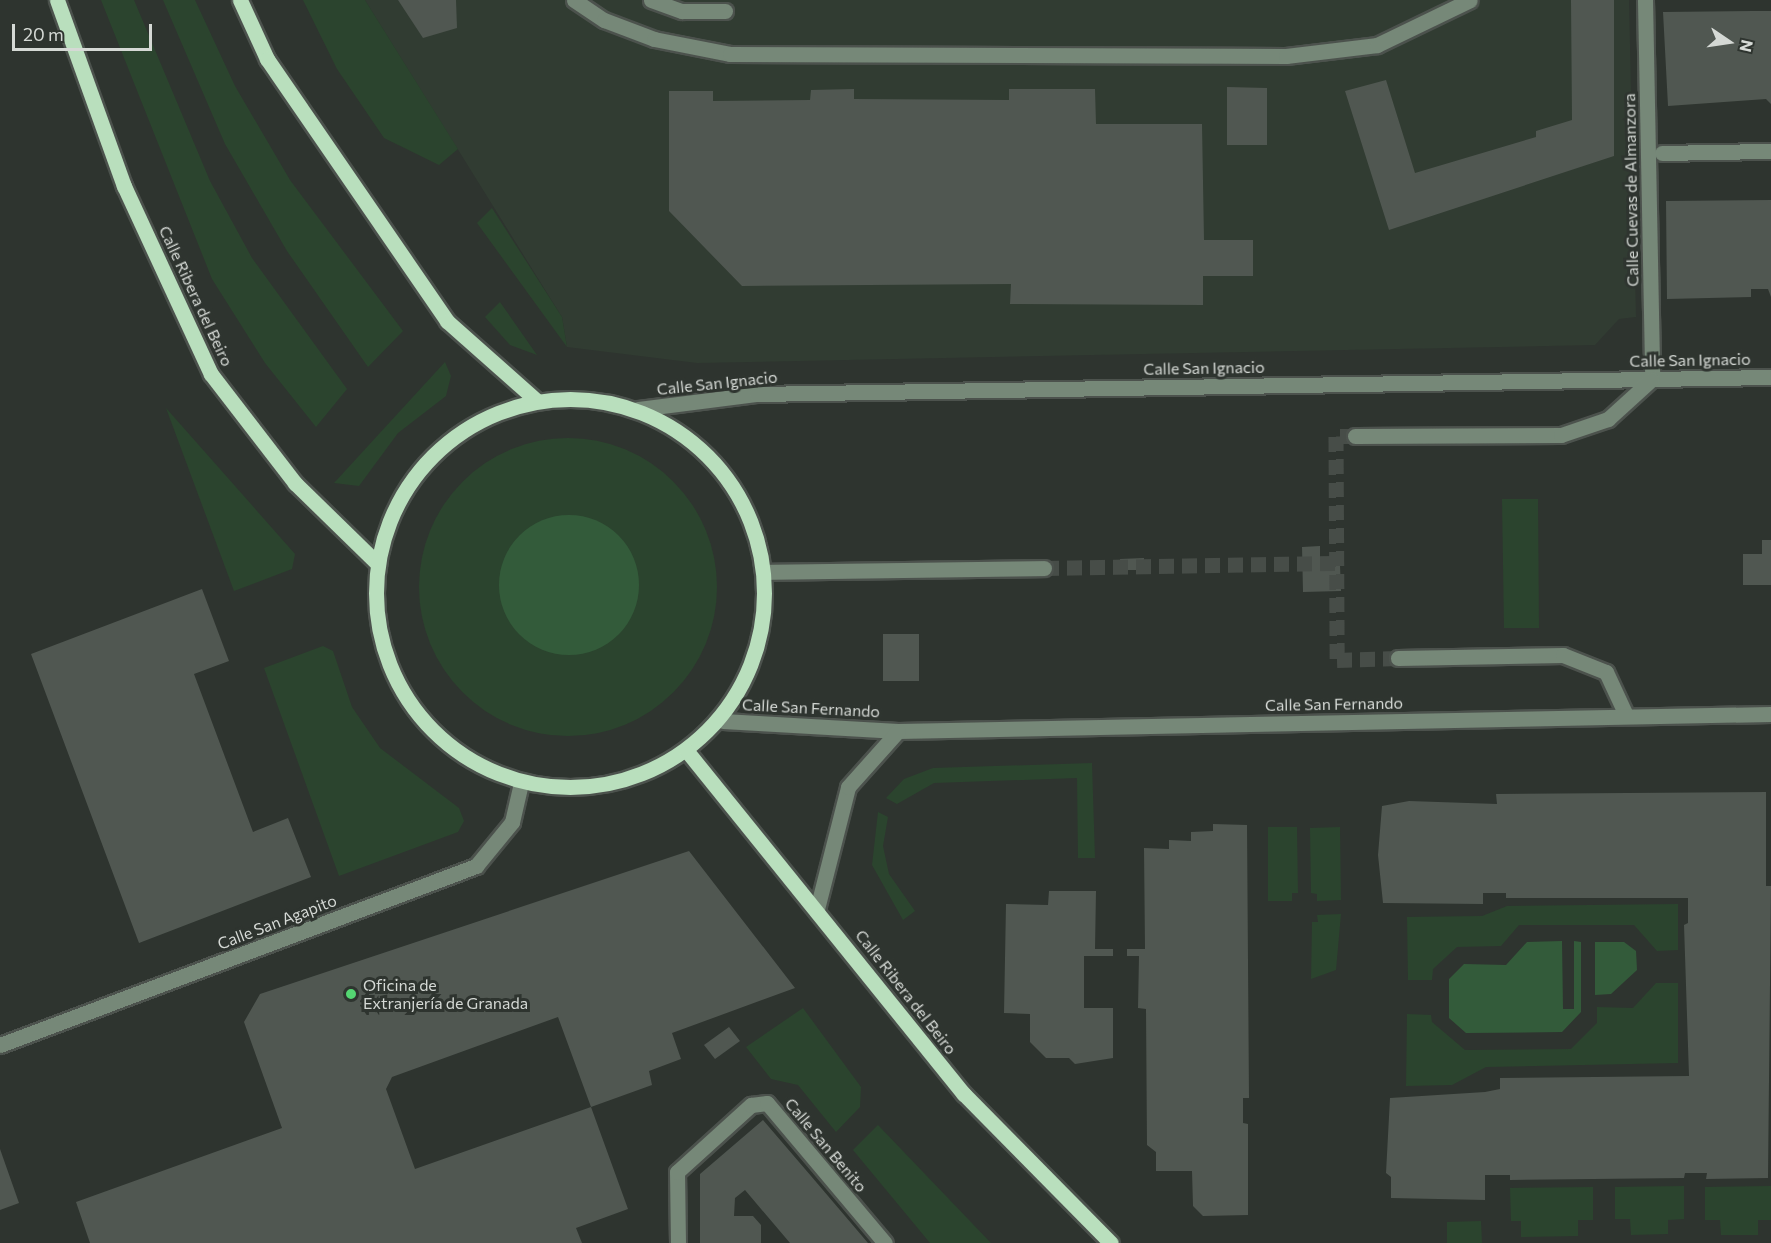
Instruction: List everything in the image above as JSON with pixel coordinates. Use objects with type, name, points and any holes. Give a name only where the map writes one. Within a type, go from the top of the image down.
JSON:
[{"type":"main road","name":"Calle Ribera del Beiro","points":[[57,0],[124,186],[211,374],[295,483],[377,563]]},
{"type":"main road","points":[[240,0],[267,59],[447,321],[536,400]]},
{"type":"main road","points":[[594,399],[638,409],[692,440],[727,478],[750,519],[763,572],[760,629],[723,721],[661,770],[622,781],[574,788],[521,783],[456,753],[411,710],[382,650],[377,563],[386,525],[429,456],[469,424],[536,400],[594,399]]},
{"type":"main road","name":"Calle Ribera del Beiro","points":[[686,750],[817,909],[964,1094],[1112,1243]]},
{"type":"street","points":[[574,0],[604,20],[654,39],[730,54],[1274,56],[1377,45],[1470,0]]},
{"type":"street","points":[[651,0],[682,11],[725,11]]},
{"type":"street","name":"Calle Cuevas de Almanzora","points":[[1645,0],[1652,379]]},
{"type":"street","points":[[1662,153],[1771,151]]},
{"type":"street","name":"Calle San Ignacio","points":[[638,409],[756,394],[1771,377]]},
{"type":"street","points":[[1355,436],[1561,435],[1608,419],[1652,379]]},
{"type":"street","points":[[763,572],[1044,568]]},
{"type":"street","points":[[1398,658],[1563,655],[1606,672],[1626,716]]},
{"type":"street","name":"Calle San Fernando","points":[[723,721],[898,731],[1771,714]]},
{"type":"street","name":"Calle San Fernando","points":[[817,909],[848,787],[898,731]]},
{"type":"street","name":"Calle San Agapito","points":[[0,1046],[476,866],[512,822],[521,783]]},
{"type":"street","name":"Calle San Benito","points":[[678,1243],[678,1172],[751,1104],[767,1103],[885,1243]]},
{"type":"shaded area","points":[[101,0],[134,0],[210,181],[252,258],[347,389],[316,427],[265,363],[212,279]]},
{"type":"shaded area","points":[[163,0],[195,0],[235,86],[290,180],[403,331],[368,367],[287,251],[225,144]]},
{"type":"shaded area","points":[[303,0],[365,0],[458,149],[439,165],[384,138],[337,69]]},
{"type":"shaded area","points":[[365,0],[1629,0],[1636,317],[1619,319],[1595,345],[697,363],[567,347],[562,317]]},
{"type":"shaded area","points":[[492,208],[562,317],[567,347],[477,223]]},
{"type":"shaded area","points":[[500,302],[537,355],[510,345],[485,317]]},
{"type":"shaded area","points":[[445,362],[451,376],[446,396],[398,433],[359,486],[334,483]]},
{"type":"shaded area","points":[[166,408],[295,554],[292,569],[234,591]]},
{"type":"shaded area","points":[[568,438],[597,441],[625,450],[651,463],[673,482],[692,504],[705,530],[714,558],[717,587],[714,616],[705,644],[692,670],[673,692],[651,711],[625,724],[597,733],[568,736],[539,733],[511,724],[485,711],[463,692],[444,670],[431,644],[422,616],[419,587],[422,558],[431,530],[444,504],[463,482],[485,463],[511,450],[539,441]]},
{"type":"shaded area","points":[[1502,499],[1538,499],[1539,628],[1504,628]]},
{"type":"shaded area","points":[[569,515],[596,521],[608,527],[618,536],[627,546],[633,558],[639,585],[633,612],[627,624],[618,634],[608,643],[596,649],[569,655],[542,649],[530,643],[520,634],[511,624],[505,612],[499,585],[505,558],[511,546],[520,536],[530,527],[542,521]]},
{"type":"shaded area","points":[[323,646],[333,651],[352,707],[380,748],[459,808],[464,821],[458,832],[339,876],[264,668]]},
{"type":"shaded area","points":[[1092,763],[1095,858],[1078,858],[1077,778],[934,783],[897,804],[886,798],[904,779],[933,768]]},
{"type":"shaded area","points":[[878,812],[888,817],[883,846],[889,874],[915,911],[903,920],[872,865]]},
{"type":"shaded area","points":[[1268,827],[1297,827],[1298,893],[1292,893],[1292,901],[1268,901]]},
{"type":"shaded area","points":[[1340,827],[1341,900],[1317,901],[1317,894],[1311,893],[1310,828]]},
{"type":"shaded area","points":[[1678,904],[1678,950],[1657,951],[1634,925],[1519,925],[1501,946],[1457,947],[1433,969],[1432,980],[1408,980],[1407,917],[1482,916],[1507,906]]},
{"type":"shaded area","points":[[1341,914],[1336,970],[1311,979],[1312,922],[1318,922],[1317,915]]},
{"type":"shaded area","points":[[1562,941],[1563,1009],[1574,1009],[1574,941],[1581,942],[1581,1012],[1562,1032],[1466,1033],[1449,1018],[1449,979],[1464,964],[1506,965],[1527,942]]},
{"type":"shaded area","points":[[1595,942],[1624,942],[1636,951],[1637,970],[1611,994],[1595,995]]},
{"type":"shaded area","points":[[1656,983],[1678,983],[1678,1063],[1486,1067],[1452,1085],[1406,1086],[1407,1014],[1431,1015],[1432,1022],[1465,1050],[1571,1049],[1597,1023],[1597,1007],[1633,1008]]},
{"type":"shaded area","points":[[803,1008],[861,1087],[860,1107],[836,1132],[798,1085],[771,1079],[746,1047]]},
{"type":"shaded area","points":[[878,1125],[991,1243],[930,1243],[853,1150]]},
{"type":"shaded area","points":[[1684,1186],[1684,1219],[1668,1220],[1668,1234],[1631,1235],[1630,1219],[1615,1219],[1615,1187]]},
{"type":"shaded area","points":[[1771,1186],[1771,1220],[1758,1220],[1758,1235],[1721,1235],[1720,1220],[1705,1220],[1705,1187]]},
{"type":"shaded area","points":[[1593,1187],[1593,1220],[1578,1220],[1578,1236],[1521,1237],[1521,1221],[1511,1221],[1510,1188]]},
{"type":"shaded area","points":[[1481,1221],[1482,1243],[1447,1243],[1447,1222]]},
{"type":"building","points":[[398,0],[456,0],[457,28],[423,38]]},
{"type":"building","points":[[1571,0],[1614,0],[1614,156],[1389,230],[1345,91],[1386,80],[1415,173],[1536,137],[1536,131],[1572,120]]},
{"type":"building","points":[[1771,11],[1771,104],[1766,99],[1668,106],[1663,12]]},
{"type":"building","points":[[1227,87],[1267,88],[1267,145],[1227,145]]},
{"type":"building","points":[[854,89],[854,99],[1009,100],[1009,89],[1095,89],[1096,124],[1202,124],[1204,240],[1253,240],[1253,276],[1203,276],[1203,305],[1010,304],[1011,284],[742,286],[669,211],[669,91],[713,91],[713,101],[810,100],[811,90]]},
{"type":"building","points":[[1771,200],[1771,297],[1768,289],[1751,289],[1751,297],[1667,299],[1666,201]]},
{"type":"building","points":[[1762,540],[1771,540],[1771,585],[1743,585],[1743,554],[1762,554]]},
{"type":"building","points":[[1320,546],[1320,565],[1340,565],[1341,591],[1303,592],[1302,547]]},
{"type":"building","points":[[1144,558],[1143,570],[1121,570],[1120,559]]},
{"type":"building","points":[[202,589],[229,661],[194,674],[253,832],[288,818],[311,877],[139,943],[31,654]]},
{"type":"building","points":[[883,634],[919,634],[919,681],[883,681]]},
{"type":"building","points":[[1766,792],[1766,886],[1771,886],[1768,1178],[1706,1179],[1707,1173],[1685,1173],[1684,1178],[1510,1180],[1510,1175],[1485,1175],[1485,1200],[1391,1198],[1391,1177],[1386,1173],[1390,1098],[1485,1092],[1500,1089],[1500,1078],[1689,1076],[1684,925],[1688,923],[1688,898],[1506,898],[1506,893],[1483,893],[1483,904],[1383,903],[1378,855],[1382,806],[1409,801],[1497,804],[1496,794]]},
{"type":"building","points":[[1213,824],[1247,825],[1249,1098],[1243,1098],[1243,1123],[1248,1124],[1248,1215],[1203,1216],[1193,1206],[1192,1171],[1156,1171],[1156,1152],[1147,1145],[1146,1009],[1138,1008],[1139,956],[1127,956],[1127,949],[1145,949],[1144,848],[1169,849],[1169,840],[1191,841],[1191,832],[1213,831]]},
{"type":"building","points":[[689,851],[795,988],[672,1033],[681,1059],[649,1071],[652,1085],[591,1107],[628,1209],[576,1228],[582,1243],[90,1243],[76,1202],[282,1128],[244,1022],[260,994]],"holes":[[[558,1017],[591,1107],[415,1169],[386,1089],[392,1077]]]},
{"type":"building","points":[[1049,891],[1096,891],[1095,949],[1113,949],[1113,956],[1084,956],[1084,1008],[1113,1008],[1113,1058],[1075,1064],[1069,1058],[1046,1058],[1030,1042],[1030,1014],[1004,1013],[1006,904],[1048,905]]},
{"type":"building","points":[[729,1027],[740,1041],[715,1059],[704,1045]]},
{"type":"building","points":[[763,1120],[868,1243],[790,1243],[745,1190],[735,1198],[734,1216],[753,1216],[761,1225],[761,1243],[700,1243],[700,1174]]},
{"type":"building","points":[[0,1149],[19,1203],[0,1210]]},
{"type":"tunnel","points":[[1355,436],[1336,436],[1337,660],[1398,658]]},
{"type":"tunnel","points":[[1044,568],[1336,563]]},
{"type":"place","name":"Oficina de Extranjería de Granada","points":[[351,994]]}]
